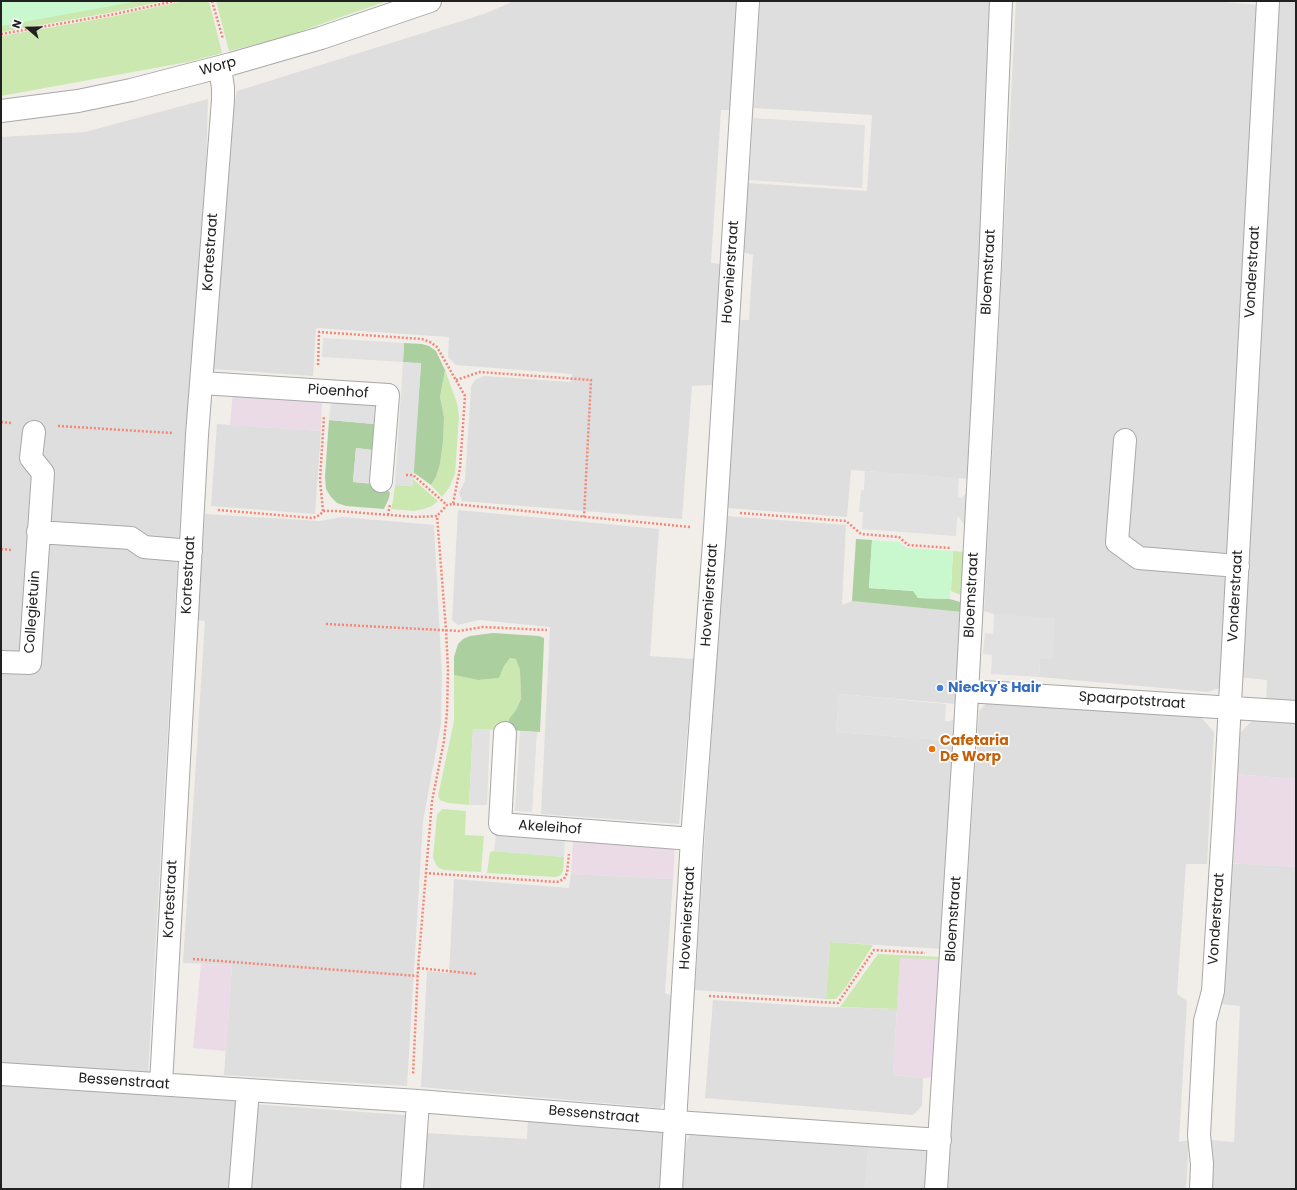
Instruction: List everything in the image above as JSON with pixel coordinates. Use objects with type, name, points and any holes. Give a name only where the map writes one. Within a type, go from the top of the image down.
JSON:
[{"type":"street","name":"Worp","points":[[1,111],[86,99],[131,90],[321,38],[430,1]]},
{"type":"street","name":"Hovenierstraat","points":[[671,1189],[692,839],[715,520],[748,1]]},
{"type":"street","name":"Bloemstraat","points":[[936,1189],[975,550],[1002,1]]},
{"type":"street","name":"Vonderstraat","points":[[1201,1189],[1202,1164],[1199,1135],[1205,1021],[1213,991],[1238,566],[1268,1]]},
{"type":"street","name":"Kortestraat","points":[[161,1084],[197,435],[225,65]]},
{"type":"street","name":"Pioenhof","points":[[202,383],[388,395],[382,477]]},
{"type":"street","name":"Collegietuin","points":[[1,662],[30,663],[43,473],[31,458],[34,427]]},
{"type":"street","points":[[1125,440],[1117,542],[1140,558],[1238,566]]},
{"type":"street","points":[[38,542],[131,538],[144,547],[191,551]]},
{"type":"street","name":"Spaarpotstraat","points":[[967,691],[1296,712]]},
{"type":"street","name":"Akeleihof","points":[[505,733],[500,824],[692,839]]},
{"type":"street","name":"Bessenstraat","points":[[1,1074],[418,1101],[676,1122],[940,1140]]},
{"type":"street","points":[[240,1189],[248,1090]]},
{"type":"street","points":[[412,1189],[418,1101]]},
{"type":"path","points":[[1,34],[110,15],[175,1]]},
{"type":"path","points":[[212,1],[225,65]]},
{"type":"path","points":[[456,380],[480,372],[591,380],[584,517]]},
{"type":"path","points":[[193,509],[313,518],[320,515],[323,511],[320,480],[326,391]]},
{"type":"path","points":[[1,422],[34,427],[197,435]]},
{"type":"path","points":[[382,477],[413,475],[447,504]]},
{"type":"path","points":[[453,504],[584,517],[846,521],[860,534],[899,537],[908,545],[975,550]]},
{"type":"path","points":[[323,511],[416,517],[437,516],[446,630],[448,670],[447,712],[444,741],[432,801],[425,874],[418,968],[413,1082],[418,1101]]},
{"type":"path","points":[[326,624],[459,631],[483,627],[547,630]]},
{"type":"path","points":[[425,874],[557,882],[564,879],[567,873],[571,829]]},
{"type":"path","points":[[683,994],[838,1003],[874,950],[951,955]]},
{"type":"path","points":[[168,957],[418,976]]},
{"type":"path","points":[[418,968],[477,974]]},
{"type":"shaded area","points":[[514,1],[746,1],[734,45],[733,110],[721,110],[711,263],[721,264],[713,385],[692,386],[682,519],[462,501],[459,493],[465,480],[471,387],[475,380],[484,376],[571,382],[572,374],[456,365],[448,357],[449,337],[316,328],[313,376],[213,369],[223,159],[237,91],[484,14]]},
{"type":"shaded area","points":[[760,1],[992,1],[969,479],[851,470],[847,517],[727,508],[740,320],[749,320],[753,255],[743,252],[748,183],[867,191],[872,115],[754,108]]},
{"type":"shaded area","points":[[1016,1],[1209,1],[1261,5],[1220,688],[1208,692],[1039,677],[1040,658],[1052,659],[994,614],[984,611]]},
{"type":"shaded area","points":[[1278,1],[1296,1],[1296,703],[1266,701],[1267,680],[1238,677]]},
{"type":"shaded area","points":[[208,99],[206,167],[182,484],[148,1075],[1,1065],[1,137],[85,132]]},
{"type":"shaded area","points":[[753,118],[865,125],[862,188],[749,180]]},
{"type":"shaded area","points":[[323,338],[404,343],[403,362],[322,357]]},
{"type":"shaded area","points":[[403,362],[421,363],[413,486],[395,485]]},
{"type":"shaded area","points":[[233,392],[322,399],[321,431],[230,425]]},
{"type":"shaded area","points":[[331,401],[375,405],[374,424],[329,420]]},
{"type":"shaded area","points":[[217,424],[321,431],[315,514],[211,506]]},
{"type":"shaded area","points":[[356,448],[372,450],[369,483],[353,482]]},
{"type":"shaded area","points":[[865,471],[959,478],[958,497],[962,498],[969,490],[967,529],[959,517],[957,518],[956,536],[862,529],[863,512],[859,512],[861,490],[864,490]]},
{"type":"shaded area","points":[[458,510],[659,529],[650,656],[694,659],[679,824],[541,814],[550,627],[479,620],[458,625],[452,620]]},
{"type":"shaded area","points":[[205,514],[320,521],[342,517],[434,525],[442,677],[441,724],[423,821],[407,1086],[224,1075],[232,965],[183,963],[205,621],[197,620]]},
{"type":"shaded area","points":[[726,516],[846,525],[842,605],[852,601],[962,612],[956,704],[839,694],[836,732],[956,741],[942,949],[830,942],[826,999],[695,990]]},
{"type":"shaded area","points":[[994,614],[1055,618],[1053,659],[1040,658],[1039,677],[991,674],[992,655],[983,654],[985,633],[993,634]]},
{"type":"shaded area","points":[[839,694],[946,704],[945,721],[951,721],[957,716],[956,741],[836,732]]},
{"type":"shaded area","points":[[987,702],[1201,717],[1214,732],[1207,864],[1186,864],[1177,994],[1187,1001],[1179,1142],[1189,1140],[1186,1189],[946,1189],[979,711]]},
{"type":"shaded area","points":[[1254,719],[1296,722],[1296,779],[1235,774],[1237,736]]},
{"type":"shaded area","points":[[473,729],[490,729],[487,805],[469,805]]},
{"type":"shaded area","points":[[520,731],[537,732],[532,812],[515,811]]},
{"type":"shaded area","points":[[1235,774],[1296,779],[1296,867],[1229,863]]},
{"type":"shaded area","points":[[496,833],[565,839],[564,857],[494,851]]},
{"type":"shaded area","points":[[573,839],[675,845],[673,879],[571,874]]},
{"type":"shaded area","points":[[1229,863],[1296,867],[1296,1189],[1208,1189],[1211,1140],[1234,1142],[1240,1006],[1220,1004]]},
{"type":"shaded area","points":[[571,874],[673,879],[665,993],[672,996],[666,1101],[660,1108],[421,1087],[427,971],[449,973],[454,879],[569,888]]},
{"type":"shaded area","points":[[900,957],[941,959],[935,1077],[923,1078],[893,1075]]},
{"type":"shaded area","points":[[201,964],[232,965],[226,1051],[193,1048]]},
{"type":"shaded area","points":[[713,1000],[826,1007],[897,1009],[893,1075],[923,1078],[922,1106],[913,1115],[705,1098]]},
{"type":"shaded area","points":[[1,1084],[238,1101],[231,1189],[1,1189]]},
{"type":"shaded area","points":[[252,1104],[405,1115],[400,1189],[245,1189]]},
{"type":"shaded area","points":[[528,1118],[664,1129],[659,1189],[421,1189],[425,1133],[527,1139]]},
{"type":"shaded area","points":[[692,1129],[869,1140],[865,1189],[682,1189],[686,1143]]},
{"type":"shaded area","points":[[869,1140],[938,1146],[934,1189],[865,1189]]},
{"type":"green space","points":[[1,1],[164,1],[109,13],[1,32]]},
{"type":"green space","points":[[1,1],[139,1],[1,26]]},
{"type":"green space","points":[[184,1],[209,1],[222,53],[188,62],[1,96],[1,36],[110,17]]},
{"type":"green space","points":[[216,1],[387,1],[278,39],[229,51]]},
{"type":"green space","points":[[404,343],[429,346],[436,351],[445,370],[440,397],[444,417],[443,442],[440,464],[436,477],[431,485],[413,472],[421,364],[403,362]]},
{"type":"green space","points":[[445,370],[457,403],[459,417],[455,474],[449,488],[442,497],[431,485],[436,477],[440,464],[443,442],[444,417],[440,397]]},
{"type":"green space","points":[[329,420],[374,424],[372,450],[356,448],[353,482],[383,485],[390,493],[384,509],[346,506],[337,503],[326,489],[325,476]]},
{"type":"green space","points":[[413,479],[438,501],[432,506],[414,511],[391,509],[395,485],[412,486]]},
{"type":"green space","points":[[856,539],[872,540],[869,588],[914,591],[918,598],[950,599],[963,603],[962,612],[852,601]]},
{"type":"green space","points":[[872,540],[899,542],[906,548],[953,551],[950,599],[918,598],[913,591],[869,588]]},
{"type":"green space","points":[[953,551],[965,552],[963,596],[951,591]]},
{"type":"green space","points":[[493,633],[539,636],[544,638],[540,732],[507,730],[509,719],[516,710],[521,699],[520,670],[516,659],[510,658],[504,666],[499,678],[478,680],[454,675],[454,657],[458,644],[463,639],[470,636]]},
{"type":"green space","points":[[510,658],[517,659],[520,670],[521,699],[516,710],[509,719],[507,730],[473,729],[469,805],[448,803],[440,800],[438,796],[454,721],[454,675],[478,680],[499,678],[504,666]]},
{"type":"green space","points":[[443,809],[466,811],[465,835],[484,836],[481,872],[444,870],[436,865],[433,857],[437,815]]},
{"type":"green space","points":[[494,851],[564,857],[563,871],[561,875],[556,877],[487,873],[490,852]]},
{"type":"green space","points":[[830,942],[873,945],[846,987],[836,999],[826,999]]},
{"type":"green space","points":[[878,954],[942,957],[941,959],[900,958],[897,1009],[840,1007]]},
{"type":"place","name":"Niecky's Hair","points":[[940,688]]},
{"type":"place","name":"Cafetaria De Worp","points":[[932,749]]}]
